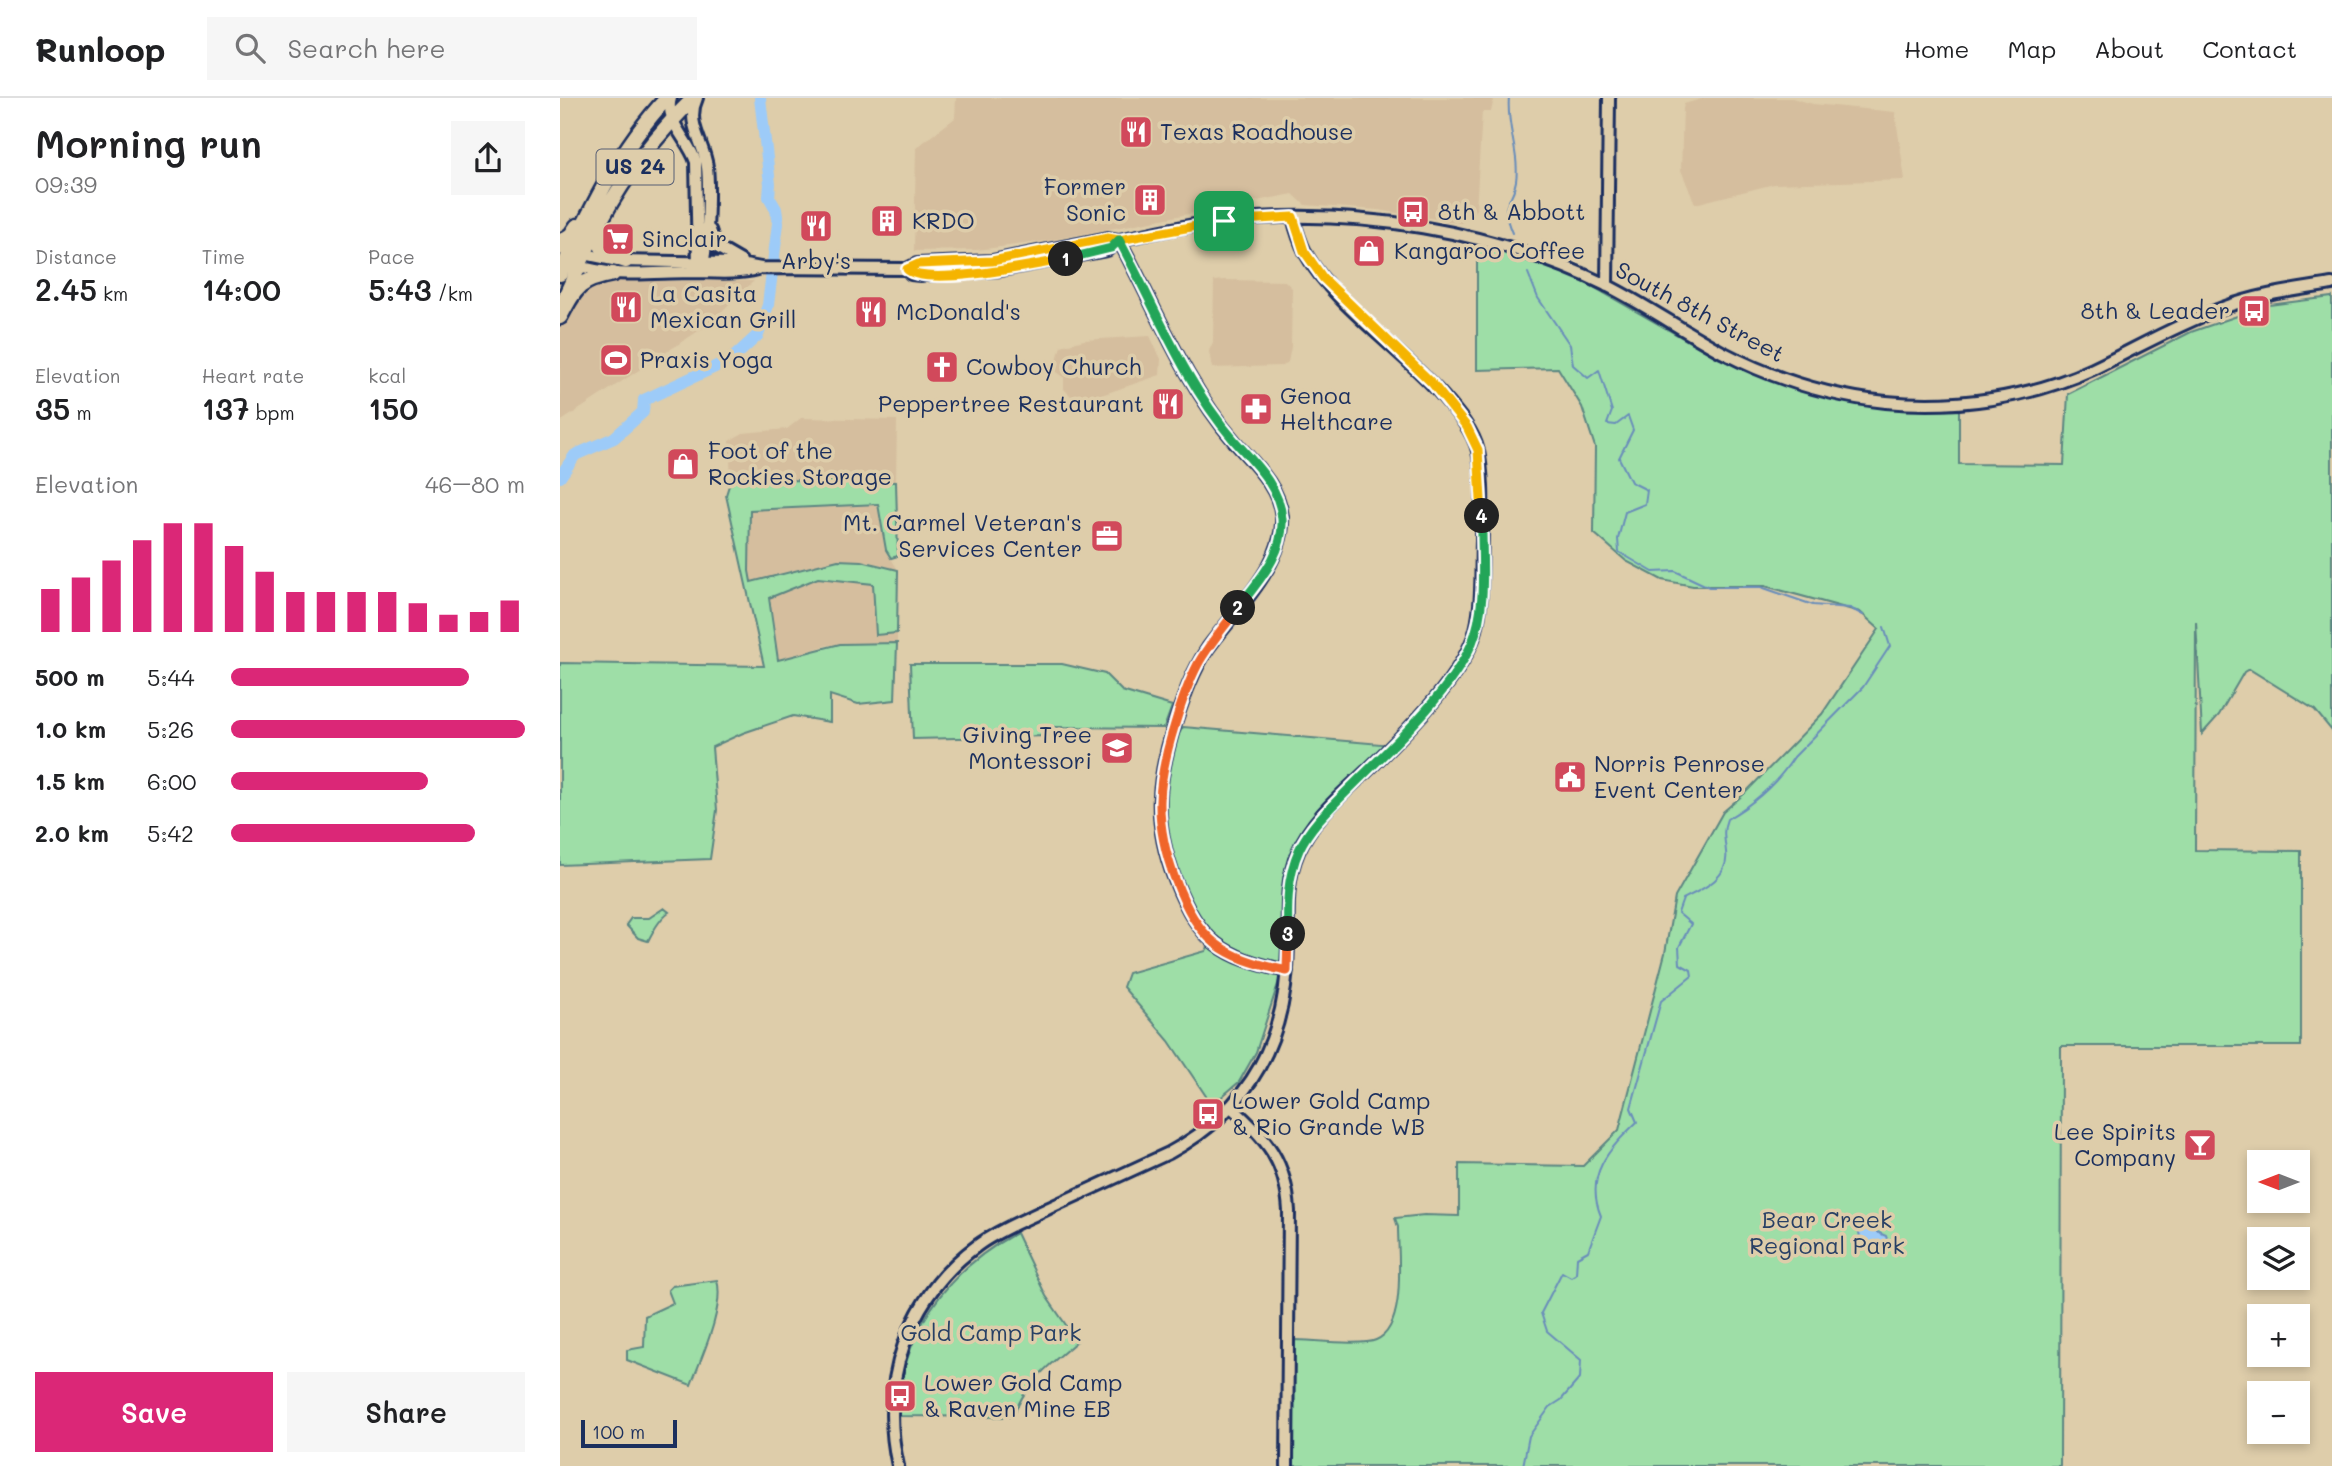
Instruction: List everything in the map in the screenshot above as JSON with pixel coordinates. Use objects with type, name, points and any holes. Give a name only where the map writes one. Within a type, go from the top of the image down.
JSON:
[{"type":"highway","name":"US 24","points":[[560,307],[571,235],[636,133],[669,98]]},
{"type":"highway","name":"US 24","points":[[568,258],[602,218],[626,179],[672,120],[696,98]]},
{"type":"highway","points":[[602,218],[598,238],[600,248],[607,254],[626,261]]},
{"type":"highway","points":[[560,286],[568,258]]},
{"type":"highway","points":[[560,317],[579,285],[590,279],[613,274]]},
{"type":"street","points":[[669,98],[672,120],[692,150],[696,162],[700,265]]},
{"type":"street","points":[[696,98],[692,120],[707,167],[706,212],[700,265]]},
{"type":"street","points":[[1607,286],[1609,98]]},
{"type":"street","points":[[706,212],[715,246],[746,264]]},
{"type":"street","points":[[898,1466],[891,1424],[895,1373],[912,1321],[943,1277],[961,1259],[995,1234],[1170,1153],[1194,1139],[1231,1107],[1251,1081],[1269,1048],[1281,1016],[1287,971],[1287,898],[1298,852],[1320,818],[1416,720],[1467,652],[1479,615],[1482,533],[1478,450],[1467,427],[1432,383],[1323,278],[1304,251],[1293,217]]},
{"type":"street","name":"South 8th Street","points":[[568,258],[613,274],[700,265],[741,272],[761,268],[907,269],[918,264],[1003,259],[1108,238],[1119,240],[1194,225],[1293,217],[1395,224],[1490,243],[1558,264],[1607,286],[1721,351],[1799,385],[1846,396],[1930,404],[1986,399],[2047,386],[2093,369],[2221,308],[2281,292],[2332,284]]},
{"type":"street","points":[[1119,240],[1200,394],[1225,430],[1269,482],[1281,509],[1282,530],[1273,560],[1201,659],[1182,702],[1160,777],[1158,813],[1168,861],[1188,911],[1202,932],[1233,955],[1287,971]]},
{"type":"street","name":"South 8th Street","points":[[568,258],[700,265],[746,264],[761,268]]},
{"type":"street","points":[[1231,1107],[1266,1141],[1277,1157],[1287,1187],[1287,1466]]},
{"type":"shaded area","points":[[956,98],[1494,98],[1491,112],[1482,112],[1476,210],[1461,223],[1378,210],[1305,205],[1293,194],[1047,241],[977,250],[914,251],[916,148],[955,118]]},
{"type":"shaded area","points":[[1705,98],[1792,98],[1813,104],[1895,112],[1905,180],[1774,184],[1695,204],[1681,170],[1683,109],[1684,104]]},
{"type":"shaded area","points":[[754,281],[706,326],[560,422],[560,324],[581,292],[595,283]]},
{"type":"shaded area","points":[[1214,281],[1285,281],[1292,288],[1291,347],[1288,362],[1283,366],[1212,368],[1209,351],[1213,342]]},
{"type":"shaded area","points":[[1150,336],[1161,359],[1160,375],[1078,403],[1064,389],[1064,377],[1054,370],[1061,346],[1084,340]]},
{"type":"shaded area","points":[[801,418],[897,420],[896,482],[731,479],[729,441],[743,433],[787,429]]},
{"type":"shaded area","points":[[878,504],[886,550],[898,570],[867,561],[838,560],[751,582],[749,510]]},
{"type":"shaded area","points":[[818,578],[874,584],[876,634],[897,633],[897,643],[828,645],[778,660],[769,598]]},
{"type":"green space","name":"Bear Creek Regional Park","points":[[1477,243],[1510,252],[1581,280],[1718,358],[1780,384],[1840,400],[1891,408],[1959,405],[1959,464],[2064,465],[2068,394],[2191,332],[2269,305],[2332,297],[2332,731],[2315,710],[2249,669],[2244,672],[2219,715],[2202,734],[2196,621],[2195,850],[2301,851],[2301,1046],[2061,1046],[2060,1466],[1293,1466],[1294,1340],[1360,1343],[1376,1340],[1386,1333],[1393,1321],[1399,1289],[1398,1227],[1395,1218],[1459,1216],[1459,1164],[1583,1166],[1619,1130],[1665,953],[1675,897],[1723,812],[1822,714],[1879,629],[1860,612],[1765,586],[1693,586],[1662,580],[1626,561],[1594,533],[1595,447],[1582,407],[1558,368],[1477,370]]},
{"type":"green space","points":[[731,479],[896,482],[898,556],[891,558],[886,550],[878,504],[750,510],[749,571],[751,582],[838,560],[861,561],[898,570],[897,633],[876,635],[873,584],[818,578],[769,598],[778,660],[840,644],[897,643],[895,700],[858,704],[830,695],[830,722],[793,716],[712,747],[717,810],[710,859],[560,865],[560,663],[764,666],[726,495]]},
{"type":"green space","points":[[910,664],[1062,664],[1105,674],[1122,691],[1172,706],[1164,728],[1049,727],[1048,736],[913,739]]},
{"type":"green space","points":[[1183,727],[1393,745],[1303,841],[1289,885],[1287,956],[1256,1052],[1239,1082],[1212,1105],[1169,1041],[1123,987],[1128,973],[1206,951],[1211,941],[1202,932],[1164,845],[1164,759]]},
{"type":"green space","points":[[664,908],[669,912],[654,929],[648,941],[638,938],[626,925],[631,918],[649,918]]},
{"type":"green space","name":"Gold Camp Park","points":[[1016,1233],[1046,1296],[1077,1341],[1032,1383],[1013,1417],[899,1416],[901,1386],[907,1359],[931,1308],[968,1266]]},
{"type":"green space","points":[[717,1280],[719,1291],[715,1318],[691,1385],[627,1360],[627,1350],[644,1347],[645,1316],[673,1303],[668,1290],[672,1286]]},
{"type":"water","points":[[1873,1222],[1877,1232],[1886,1236],[1889,1246],[1885,1250],[1872,1251],[1862,1244],[1858,1229],[1862,1223]]},
{"type":"waterway","points":[[560,477],[575,455],[614,438],[643,412],[644,400],[732,359],[758,335],[768,305],[778,223],[776,209],[769,197],[770,184],[760,98]]},
{"type":"waterway","points":[[1509,98],[1509,119],[1517,171],[1514,189],[1506,209],[1512,233]]},
{"type":"waterway","points":[[1528,273],[1538,298],[1570,345],[1573,365],[1588,378],[1599,370],[1612,411],[1607,424],[1616,425],[1628,416],[1633,430],[1619,458],[1631,482],[1647,490],[1645,504],[1625,512],[1618,539],[1619,552],[1653,572],[1675,571],[1709,587],[1761,587],[1813,605],[1850,608],[1863,615]]},
{"type":"waterway","points":[[1523,1466],[1529,1436],[1550,1407],[1561,1400],[1580,1378],[1581,1360],[1547,1331],[1541,1313],[1562,1272],[1571,1277],[1576,1274],[1577,1257],[1588,1251],[1601,1216],[1596,1188],[1598,1175],[1617,1142],[1637,1122],[1631,1108],[1661,1001],[1692,976],[1691,970],[1680,964],[1679,947],[1691,924],[1678,913],[1683,899],[1713,882],[1724,869],[1724,832],[1727,819],[1773,784],[1794,757],[1863,687],[1890,646],[1884,627]]},
{"type":"place","name":"Texas Roadhouse","points":[[1136,132]]},
{"type":"place","name":"Former Sonic","points":[[1150,200]]},
{"type":"place","name":"8th & Abbott","points":[[1413,212]]},
{"type":"place","name":"KRDO","points":[[887,221]]},
{"type":"place","name":"Arby's","points":[[816,226]]},
{"type":"place","name":"Sinclair","points":[[618,239]]},
{"type":"place","name":"Kangaroo Coffee","points":[[1369,251]]},
{"type":"place","name":"La Casita Mexican Grill","points":[[626,307]]},
{"type":"place","name":"8th & Leader","points":[[2254,311]]},
{"type":"place","name":"McDonald's","points":[[871,312]]},
{"type":"place","name":"Praxis Yoga","points":[[616,360]]},
{"type":"place","name":"Cowboy Church","points":[[942,367]]},
{"type":"place","name":"Peppertree Restaurant","points":[[1168,404]]},
{"type":"place","name":"Genoa Helthcare","points":[[1256,409]]},
{"type":"place","name":"Foot of the Rockies Storage","points":[[683,464]]},
{"type":"place","name":"Mt. Carmel Veteran's Services Center","points":[[1107,536]]},
{"type":"place","name":"Giving Tree Montessori","points":[[1117,748]]},
{"type":"place","name":"Norris Penrose Event Center","points":[[1570,777]]},
{"type":"place","name":"Lower Gold Camp & Rio Grande WB","points":[[1208,1114]]},
{"type":"place","name":"Lee Spirits Company","points":[[2200,1145]]},
{"type":"place","name":"Lower Gold Camp & Raven Mine EB","points":[[900,1396]]},
{"type":"route","points":[[1224,221],[1119,240],[1108,238],[996,260],[918,264],[907,269],[913,275],[963,275],[1001,271],[1107,250],[1119,240],[1207,405],[1273,488],[1281,509],[1280,542],[1273,560],[1197,666],[1164,759],[1158,813],[1168,861],[1188,911],[1202,932],[1233,955],[1287,971],[1287,898],[1294,863],[1303,841],[1320,818],[1393,745],[1444,687],[1472,641],[1480,602],[1480,465],[1474,439],[1450,403],[1323,278],[1304,251],[1293,217],[1224,221]]}]
